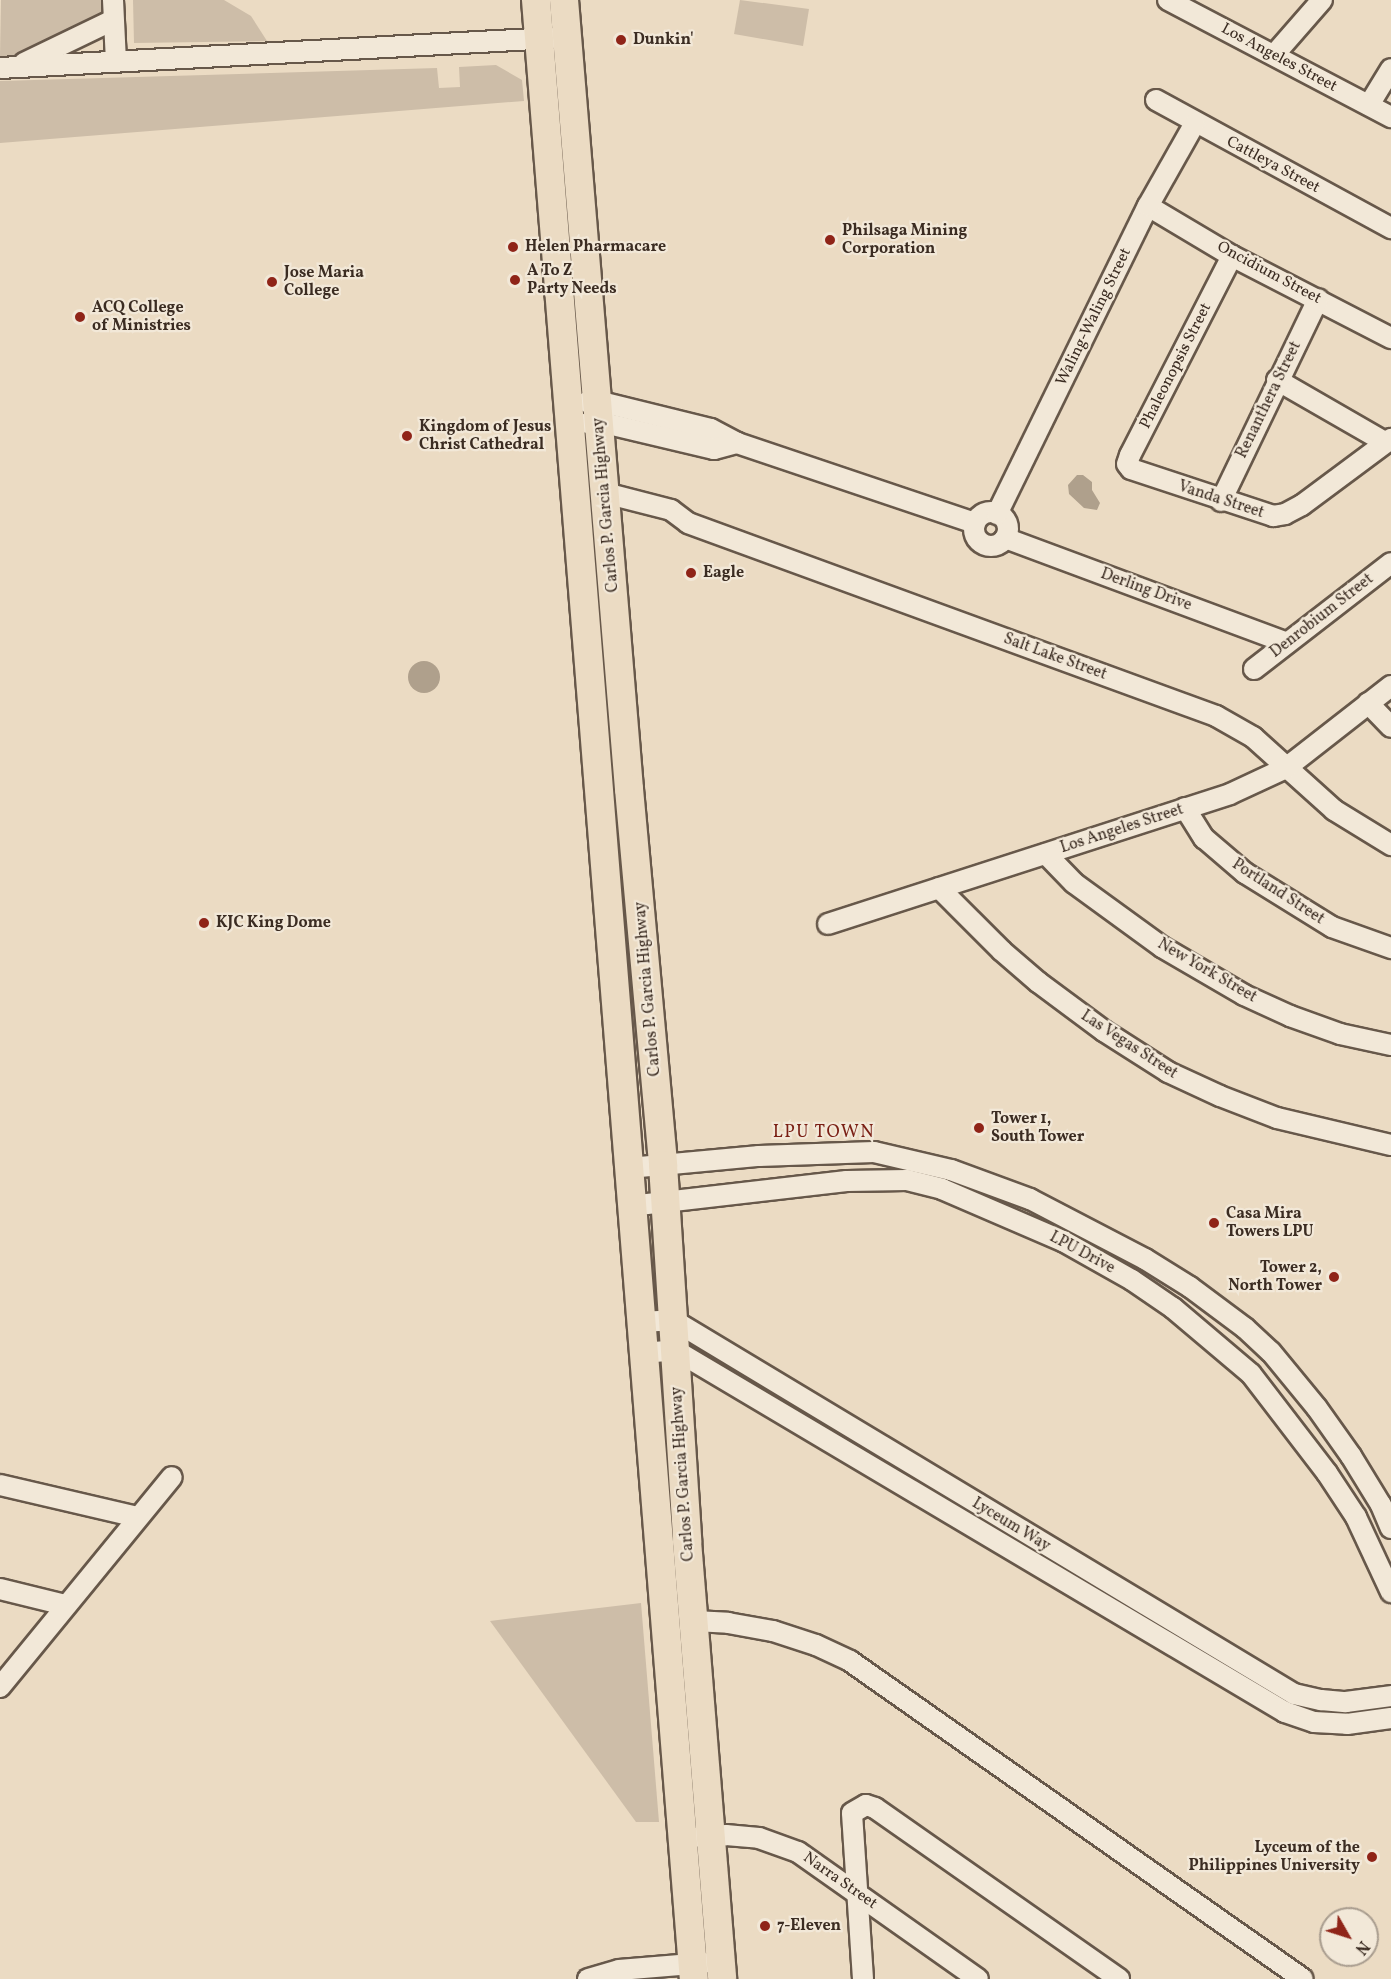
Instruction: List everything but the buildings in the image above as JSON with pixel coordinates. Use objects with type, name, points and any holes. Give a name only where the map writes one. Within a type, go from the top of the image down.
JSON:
[{"type":"highway","name":"Carlos P. Garcia Highway","points":[[536,0],[553,38],[599,412],[663,1165],[687,1541],[722,1970]]},
{"type":"highway","name":"Carlos P. Garcia Highway","points":[[564,0],[553,38],[570,414],[629,1168],[630,1206],[693,1971]]},
{"type":"highway","points":[[658,1544],[687,1541]]},
{"type":"street","points":[[113,0],[116,61]]},
{"type":"street","points":[[1274,56],[1322,0]]},
{"type":"street","name":"Los Angeles Street","points":[[1173,1],[1391,117]]},
{"type":"street","points":[[7,68],[113,20]]},
{"type":"street","points":[[7,68],[553,38]]},
{"type":"street","points":[[1369,105],[1391,69]]},
{"type":"street","name":"Cattleya Street","points":[[1156,100],[1391,228]]},
{"type":"street","name":"Waling-Waling Street","points":[[997,514],[1148,206],[1195,123]]},
{"type":"street","name":"Oncidium Street","points":[[1148,206],[1232,256],[1391,338]]},
{"type":"street","name":"Phaleonopsis Street","points":[[1137,473],[1128,465],[1130,455],[1232,256]]},
{"type":"street","name":"Renanthera Street","points":[[1221,501],[1277,380],[1318,299]]},
{"type":"street","points":[[1277,380],[1388,440]]},
{"type":"street","points":[[570,414],[599,412],[714,449],[737,443],[975,523]]},
{"type":"street","name":"Vanda Street","points":[[1137,473],[1260,514],[1284,514],[1302,505],[1388,440]]},
{"type":"street","name":"Salt Lake Street","points":[[605,500],[667,522],[688,523],[1215,716],[1252,737],[1334,810],[1391,845]]},
{"type":"street","points":[[984,514],[997,514],[1005,521],[1005,538],[994,545],[982,543],[974,532],[975,523],[984,514]]},
{"type":"street","name":"Derling Drive","points":[[1005,538],[1287,643]]},
{"type":"street","name":"Denrobium Street","points":[[1254,669],[1391,563]]},
{"type":"street","name":"Los Angeles Street","points":[[828,924],[1230,794],[1286,768],[1391,686]]},
{"type":"street","points":[[1368,703],[1391,727]]},
{"type":"street","name":"Portland Street","points":[[1185,808],[1204,838],[1245,873],[1332,927],[1391,948]]},
{"type":"street","name":"New York Street","points":[[1046,854],[1074,883],[1103,904],[1162,946],[1244,995],[1290,1016],[1340,1034],[1391,1045]]},
{"type":"street","name":"Las Vegas Street","points":[[939,888],[1002,951],[1038,982],[1104,1031],[1168,1072],[1220,1096],[1277,1118],[1391,1145]]},
{"type":"street","name":"LPU Drive","points":[[629,1168],[874,1152],[951,1170],[1001,1186],[1074,1220],[1190,1287],[1245,1328],[1271,1352],[1317,1408],[1351,1456],[1381,1505],[1391,1528]]},
{"type":"street","name":"LPU Drive","points":[[630,1206],[847,1181],[907,1180],[942,1189],[1063,1241],[1132,1280],[1173,1308],[1251,1374],[1327,1473],[1356,1517],[1391,1592]]},
{"type":"street","points":[[640,1322],[673,1320]]},
{"type":"street","name":"Lyceum Way","points":[[673,1320],[764,1377],[1294,1694],[1321,1700],[1346,1702],[1391,1696]]},
{"type":"street","points":[[643,1353],[675,1350]]},
{"type":"street","name":"Lyceum Way","points":[[675,1350],[1285,1713],[1314,1722],[1347,1724],[1391,1718]]},
{"type":"street","points":[[754,1397],[764,1377]]},
{"type":"street","points":[[1,1685],[172,1477]]},
{"type":"street","points":[[0,1485],[137,1517]]},
{"type":"street","points":[[0,1589],[65,1605]]},
{"type":"street","points":[[694,1621],[728,1623],[773,1631],[816,1645],[850,1661],[1303,1979]]},
{"type":"street","points":[[863,1979],[855,1891],[852,1813],[866,1805],[875,1808],[936,1854],[1119,1979]]},
{"type":"street","name":"Narra Street","points":[[683,1839],[742,1835],[781,1844],[798,1852],[978,1979]]},
{"type":"street","points":[[588,1979],[619,1970],[722,1970]]},
{"type":"shaded area","points":[[1,0],[101,0],[102,14],[99,18],[23,56],[0,56]]},
{"type":"shaded area","points":[[133,0],[224,0],[251,16],[267,41],[134,43]]},
{"type":"shaded area","points":[[740,0],[809,9],[803,46],[734,34]]},
{"type":"shaded area","points":[[496,65],[522,80],[524,101],[0,143],[0,81],[437,68],[439,88],[460,87],[459,67]]},
{"type":"shaded area","points":[[1077,475],[1083,475],[1092,482],[1092,490],[1100,503],[1097,510],[1084,508],[1069,494],[1068,485]]},
{"type":"shaded area","points":[[424,661],[435,666],[440,677],[435,688],[424,693],[413,688],[408,677],[413,666]]},
{"type":"shaded area","points":[[641,1603],[659,1822],[636,1822],[490,1621]]},
{"type":"place","name":"Dunkin'","points":[[621,40]]},
{"type":"place","name":"Philsaga Mining Corporation","points":[[830,240]]},
{"type":"place","name":"Helen Pharmacare","points":[[513,247]]},
{"type":"place","name":"A To Z Party Needs","points":[[515,280]]},
{"type":"place","name":"Jose Maria College","points":[[272,282]]},
{"type":"place","name":"ACQ College of Ministries","points":[[80,317]]},
{"type":"place","name":"Kingdom of Jesus Christ Cathedral","points":[[407,436]]},
{"type":"place","name":"Eagle","points":[[691,573]]},
{"type":"place","name":"KJC King Dome","points":[[204,923]]},
{"type":"place","name":"Tower 1, South Tower","points":[[979,1128]]},
{"type":"place","name":"Casa Mira Towers LPU","points":[[1214,1223]]},
{"type":"place","name":"Tower 2, North Tower","points":[[1334,1277]]},
{"type":"place","name":"Lyceum of the Philippines University","points":[[1372,1857]]},
{"type":"place","name":"7-Eleven","points":[[765,1926]]},
{"type":"district","name":"LPU TOWN","points":[[824,1133]]}]
